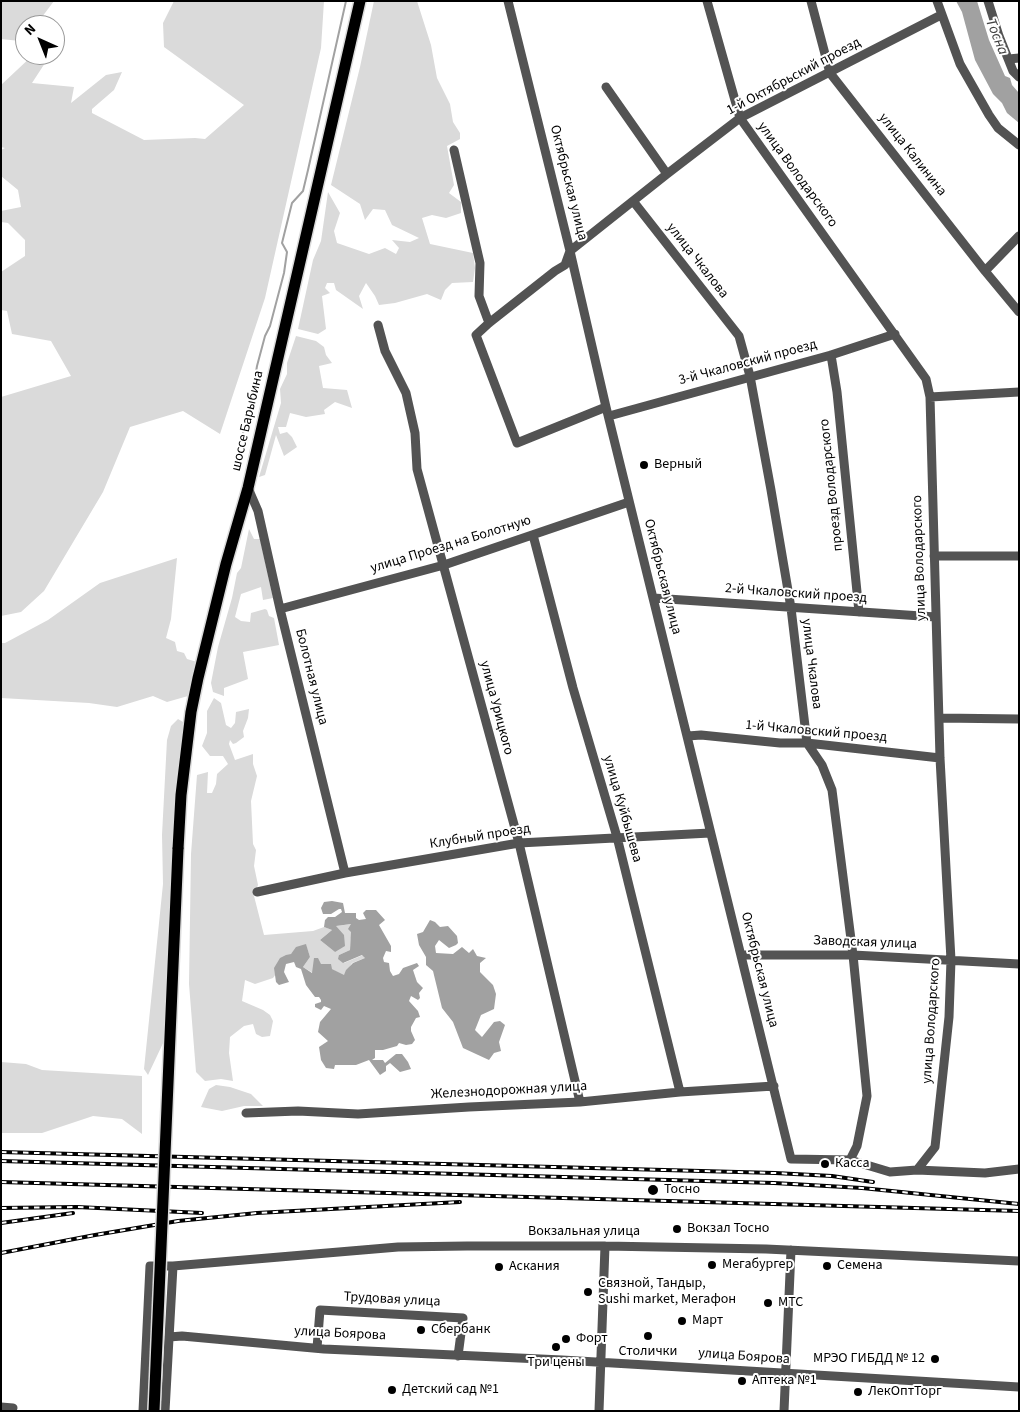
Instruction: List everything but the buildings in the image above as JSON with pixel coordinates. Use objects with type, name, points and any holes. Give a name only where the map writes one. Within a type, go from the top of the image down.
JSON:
[{"type":"main road","name":"шоссе Барыбина","points":[[154,1411],[178,849],[181,795],[191,712],[226,564],[248,488],[360,1]]},
{"type":"street","name":"Октябрьская улица","points":[[508,1],[791,1159],[850,1160]]},
{"type":"street","name":"улица Володарского","points":[[707,1],[740,118],[926,379],[930,396],[940,758],[951,960],[949,1017],[936,1147],[917,1170]]},
{"type":"street","name":"улица Калинина","points":[[811,1],[830,73],[1019,312]]},
{"type":"street","points":[[937,1],[960,64],[989,115],[998,128],[1019,145]]},
{"type":"street","points":[[988,1],[999,36],[1014,71],[1019,77]]},
{"type":"street","name":"1-й Октябрьский проезд","points":[[570,251],[740,118],[941,15]]},
{"type":"street","points":[[1009,59],[1019,58]]},
{"type":"street","points":[[606,87],[668,174]]},
{"type":"street","points":[[454,150],[480,263],[479,296],[489,323]]},
{"type":"street","name":"улица Чкалова","points":[[633,201],[739,336],[750,376],[790,608],[807,743],[822,765],[832,790],[867,1096],[857,1146],[850,1160]]},
{"type":"street","points":[[985,271],[1019,236]]},
{"type":"street","points":[[570,251],[565,265],[476,335],[517,443],[606,406]]},
{"type":"street","name":"улица Урицкого","points":[[378,325],[385,351],[406,392],[415,433],[417,470],[444,565],[492,750],[519,843],[580,1102]]},
{"type":"street","name":"3-й Чкаловский проезд","points":[[609,416],[831,355],[894,334]]},
{"type":"street","name":"проезд Володарского","points":[[831,355],[858,612]]},
{"type":"street","points":[[930,396],[1019,392]]},
{"type":"street","name":"Болотная улица","points":[[248,488],[258,511],[280,609],[345,873]]},
{"type":"street","name":"улица Проезд на Болотную","points":[[280,609],[444,565],[629,502]]},
{"type":"street","name":"улица Куйбышева","points":[[533,535],[573,688],[617,837],[680,1092]]},
{"type":"street","points":[[934,556],[1019,556]]},
{"type":"street","name":"2-й Чкаловский проезд","points":[[653,598],[936,617]]},
{"type":"street","points":[[940,718],[1019,719]]},
{"type":"street","name":"1-й Чкаловский проезд","points":[[688,736],[701,735],[780,743],[807,743],[940,758]]},
{"type":"street","name":"Клубный проезд","points":[[257,892],[345,873],[519,843],[710,833]]},
{"type":"street","name":"Заводская улица","points":[[741,955],[852,955],[1019,964]]},
{"type":"street","name":"Железнодорожная улица","points":[[246,1113],[298,1111],[358,1114],[580,1102],[680,1092],[774,1086]]},
{"type":"street","points":[[850,1160],[890,1172],[917,1170],[985,1173],[1019,1169]]},
{"type":"street","points":[[599,1411],[605,1246]]},
{"type":"street","name":"Вокзальная улица","points":[[143,1411],[150,1266],[172,1266],[398,1248],[605,1246],[791,1250],[1019,1260]]},
{"type":"street","points":[[784,1411],[791,1250]]},
{"type":"street","points":[[165,1411],[172,1266]]},
{"type":"street","name":"Трудовая улица","points":[[317,1348],[320,1310],[463,1318],[458,1356]]},
{"type":"street","name":"улица Боярова","points":[[169,1337],[182,1336],[317,1348],[601,1362],[1019,1387]]},
{"type":"street","points":[[1,1407],[13,1408]]},
{"type":"shaded area","points":[[1,1],[54,1],[44,15],[15,15],[15,40],[1,39]]},
{"type":"shaded area","points":[[174,1],[324,1],[321,48],[265,298],[220,434],[183,411],[130,427],[103,492],[44,591],[21,612],[1,616],[1,397],[71,376],[51,341],[12,334],[7,311],[1,310],[1,272],[25,256],[25,240],[8,223],[1,222],[1,211],[21,207],[18,190],[1,176],[1,150],[5,148],[1,147],[1,85],[22,65],[44,65],[32,83],[74,87],[71,103],[106,75],[122,72],[114,90],[92,109],[92,113],[144,140],[205,139],[244,105],[164,47],[163,23]]},
{"type":"shaded area","points":[[374,1],[417,1],[431,45],[437,78],[450,104],[453,122],[460,133],[460,139],[447,146],[454,185],[449,193],[461,202],[461,213],[446,218],[432,215],[422,218],[430,244],[473,253],[475,268],[473,282],[452,283],[445,290],[441,300],[427,294],[395,303],[379,305],[366,283],[359,296],[363,309],[336,290],[334,283],[327,283],[325,288],[330,293],[322,296],[326,329],[318,334],[298,329],[313,260],[321,241],[328,192],[340,213],[334,231],[337,243],[369,254],[385,248],[396,254],[399,248],[392,240],[410,242],[419,238],[392,225],[385,210],[373,209],[365,220],[360,204],[331,185]]},
{"type":"shaded area","points":[[956,1],[977,1],[989,40],[1005,76],[1010,78],[1012,85],[1019,93],[1019,123],[1007,113],[1002,103],[993,94],[975,60],[962,12]]},
{"type":"shaded area","points":[[296,336],[316,341],[324,347],[326,355],[332,363],[319,366],[323,388],[347,390],[352,408],[335,402],[324,410],[325,414],[306,417],[290,413],[286,427],[278,427],[280,434],[287,432],[297,447],[284,456],[276,435],[265,475],[259,477],[281,403],[280,389],[287,374],[287,363]]},
{"type":"shaded area","points":[[249,529],[254,539],[260,539],[273,598],[263,600],[261,587],[241,594],[235,617],[241,621],[250,622],[251,613],[267,610],[269,616],[274,618],[279,645],[243,652],[248,679],[224,688],[224,696],[213,692],[211,683],[218,647],[237,573],[241,568]]},
{"type":"shaded area","points":[[177,558],[171,619],[166,638],[175,642],[177,651],[184,653],[187,659],[197,662],[188,696],[167,702],[153,696],[117,707],[89,703],[1,698],[1,643],[5,643],[48,620],[100,583]]},
{"type":"shaded area","points":[[214,698],[221,703],[226,725],[231,728],[235,723],[236,712],[249,709],[243,731],[244,737],[233,744],[230,740],[229,744],[235,760],[253,754],[253,764],[257,776],[251,801],[253,844],[256,850],[254,866],[258,885],[254,896],[264,935],[313,931],[324,927],[332,930],[320,940],[335,952],[336,926],[352,924],[350,950],[339,955],[344,963],[363,955],[365,958],[352,963],[344,976],[332,969],[313,973],[303,967],[310,957],[306,945],[291,954],[273,978],[255,984],[245,980],[242,1001],[263,1010],[270,1015],[273,1021],[270,1036],[262,1037],[256,1034],[253,1024],[244,1026],[230,1037],[229,1053],[233,1081],[221,1079],[205,1081],[196,1072],[189,984],[191,854],[197,775],[208,772],[207,793],[212,793],[216,784],[217,774],[228,764],[223,756],[210,756],[202,746],[207,733],[207,711]]},
{"type":"shaded area","points":[[178,719],[183,722],[180,768],[177,772],[165,1039],[148,1075],[144,1069],[163,884],[162,835],[167,740],[171,726]]},
{"type":"shaded area","points":[[324,902],[343,903],[345,913],[356,913],[356,918],[359,920],[366,919],[363,913],[366,910],[376,910],[385,920],[379,925],[391,946],[391,952],[386,951],[383,958],[384,962],[389,963],[393,976],[399,974],[403,968],[417,963],[419,966],[413,970],[417,982],[423,988],[419,993],[420,998],[418,1000],[411,996],[409,1001],[418,1011],[420,1017],[416,1018],[411,1027],[415,1040],[412,1044],[399,1043],[397,1046],[375,1050],[375,1058],[372,1060],[383,1060],[385,1063],[396,1054],[402,1054],[411,1069],[400,1072],[390,1063],[386,1066],[386,1071],[380,1075],[369,1060],[356,1065],[335,1065],[334,1069],[326,1068],[321,1060],[319,1047],[328,1041],[318,1032],[320,1022],[331,1009],[324,1006],[321,1010],[315,1007],[315,1004],[321,1002],[321,1000],[319,997],[315,997],[306,985],[301,969],[296,967],[294,962],[286,964],[284,972],[289,982],[279,985],[276,982],[274,968],[280,958],[291,954],[296,947],[306,944],[310,957],[303,967],[312,973],[314,958],[318,958],[321,964],[331,964],[332,969],[344,975],[353,963],[365,958],[362,955],[343,963],[338,959],[339,955],[350,950],[351,932],[348,929],[351,924],[336,926],[344,935],[345,946],[335,952],[320,940],[332,930],[324,927],[325,920],[328,917],[335,917],[342,912],[339,909],[331,914],[323,914],[321,908]]},
{"type":"shaded area","points":[[430,920],[440,927],[448,926],[457,936],[458,943],[449,948],[439,940],[435,946],[436,953],[453,954],[462,947],[469,953],[473,949],[477,956],[486,958],[480,963],[480,972],[493,985],[496,994],[494,1009],[481,1015],[475,1030],[482,1037],[494,1022],[500,1021],[505,1025],[499,1042],[501,1051],[494,1053],[489,1060],[463,1048],[453,1022],[442,1008],[433,971],[426,965],[426,957],[419,945],[417,934],[423,932]]},
{"type":"shaded area","points":[[1,1062],[26,1064],[42,1070],[142,1076],[142,1134],[122,1119],[93,1116],[42,1133],[1,1133]]},
{"type":"shaded area","points":[[216,1085],[230,1087],[251,1094],[263,1106],[244,1106],[222,1111],[201,1107],[209,1089]]},
{"type":"waterway","points":[[239,449],[251,402],[257,366],[284,273],[287,252],[282,243],[292,203],[303,191],[346,1]]},
{"type":"railway","points":[[1,1152],[775,1173],[832,1176],[873,1182]]},
{"type":"railway","points":[[1,1161],[774,1183],[862,1188],[1019,1204]]},
{"type":"railway","points":[[1,1182],[1019,1211]]},
{"type":"railway","points":[[1,1253],[178,1221],[257,1213],[460,1202]]},
{"type":"railway","points":[[1,1208],[77,1207],[202,1213]]},
{"type":"railway","points":[[1,1223],[73,1213]]},
{"type":"place","name":"Верный","points":[[644,465]]},
{"type":"place","name":"Касса","points":[[825,1164]]},
{"type":"place","name":"Тосно","points":[[653,1190]]},
{"type":"place","name":"Вокзал Тосно","points":[[677,1229]]},
{"type":"place","name":"Мегабургер","points":[[712,1265]]},
{"type":"place","name":"Семена","points":[[827,1266]]},
{"type":"place","name":"Аскания","points":[[499,1267]]},
{"type":"place","name":"Связной, Тандыр, Sushi market, Мегафон","points":[[588,1292]]},
{"type":"place","name":"МТС","points":[[768,1303]]},
{"type":"place","name":"Март","points":[[682,1321]]},
{"type":"place","name":"Сбербанк","points":[[421,1330]]},
{"type":"place","name":"Столички","points":[[648,1336]]},
{"type":"place","name":"Форт","points":[[566,1339]]},
{"type":"place","name":"Три цены","points":[[556,1347]]},
{"type":"place","name":"МРЭО ГИБДД № 12","points":[[935,1359]]},
{"type":"place","name":"Аптека №1","points":[[742,1381]]},
{"type":"place","name":"Детский сад №1","points":[[392,1390]]},
{"type":"place","name":"ЛекОптТорг","points":[[858,1392]]},
{"type":"water label","name":"Тосна","points":[[996,37]]}]
